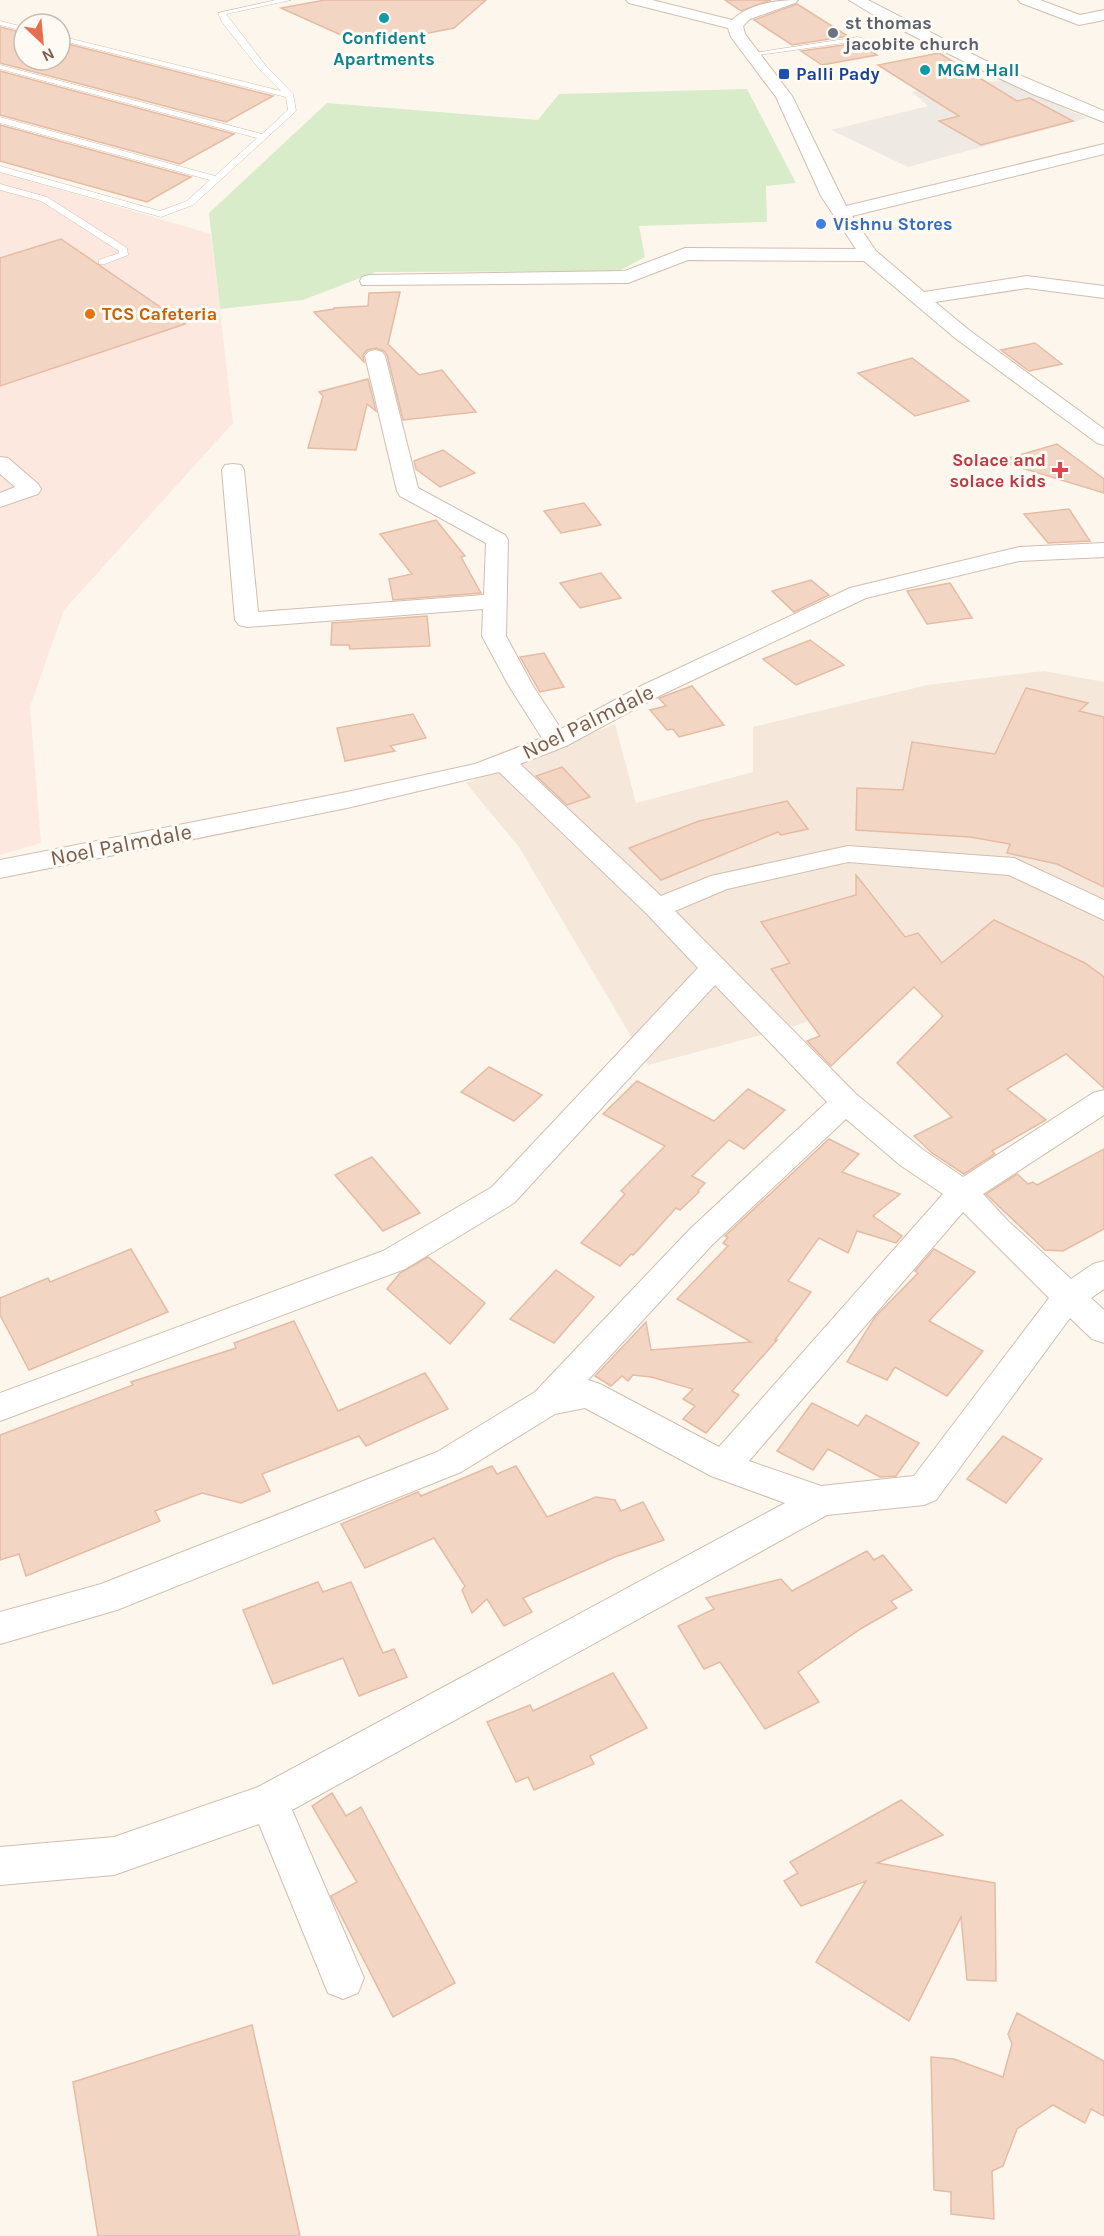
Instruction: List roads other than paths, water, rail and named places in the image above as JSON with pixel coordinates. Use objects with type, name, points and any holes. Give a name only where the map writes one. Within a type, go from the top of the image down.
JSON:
[{"type":"street","points":[[634,0],[735,25]]},
{"type":"street","points":[[735,25],[745,16],[790,0]]},
{"type":"street","points":[[857,0],[939,45],[1052,98],[1104,117]]},
{"type":"street","points":[[1026,0],[1079,20],[1096,31]]},
{"type":"street","points":[[1079,20],[1104,15]]},
{"type":"street","points":[[735,25],[737,34],[784,96],[830,196],[869,255],[962,334],[1104,439]]},
{"type":"street","points":[[841,213],[1104,149]]},
{"type":"street","points":[[369,281],[628,277],[685,254],[869,255]]},
{"type":"street","points":[[921,298],[1027,282],[1104,291]]},
{"type":"street","points":[[375,356],[408,491],[497,540],[494,636],[521,686],[557,741]]},
{"type":"street","points":[[0,463],[30,489],[0,500]]},
{"type":"street","points":[[233,470],[247,620],[495,601]]},
{"type":"street","name":"Noel Palmdale","points":[[0,869],[347,800],[482,770],[557,741],[650,691],[858,593],[1019,554],[1104,550]]},
{"type":"street","points":[[502,763],[516,773],[657,908],[845,1102],[911,1156],[963,1192],[1104,1330]]},
{"type":"street","points":[[657,908],[720,882],[848,855],[1014,867],[1104,911]]},
{"type":"street","points":[[0,1407],[394,1260],[503,1195],[715,967]]},
{"type":"street","points":[[723,1466],[963,1192],[1104,1101]]},
{"type":"street","points":[[0,1628],[104,1599],[449,1462],[548,1402],[701,1237],[845,1102]]},
{"type":"street","points":[[0,1866],[114,1856],[269,1802],[821,1501],[924,1490],[1068,1297],[1104,1273]]},
{"type":"street","points":[[548,1402],[588,1394],[723,1466],[821,1501]]},
{"type":"street","points":[[269,1802],[343,1978]]},
{"type":"lane","points":[[0,169],[144,211],[161,214],[190,203],[292,111],[290,96],[263,68],[222,13],[287,0]]},
{"type":"lane","points":[[752,54],[858,39],[883,45]]},
{"type":"lane","points":[[72,41],[290,96]]},
{"type":"lane","points":[[0,67],[264,137]]},
{"type":"lane","points":[[0,120],[217,179]]},
{"type":"lane","points":[[0,187],[52,203],[93,232],[124,250],[123,255],[102,262]]},
{"type":"place","name":"Confident Apartments","points":[[384,18]]},
{"type":"place","name":"st thomas jacobite church","points":[[833,33]]},
{"type":"place","name":"MGM Hall","points":[[925,70]]},
{"type":"place","name":"Palli Pady","points":[[784,74]]},
{"type":"place","name":"Vishnu Stores","points":[[821,224]]},
{"type":"place","name":"TCS Cafeteria","points":[[90,314]]},
{"type":"place","name":"Solace and solace kids","points":[[1060,470]]}]
